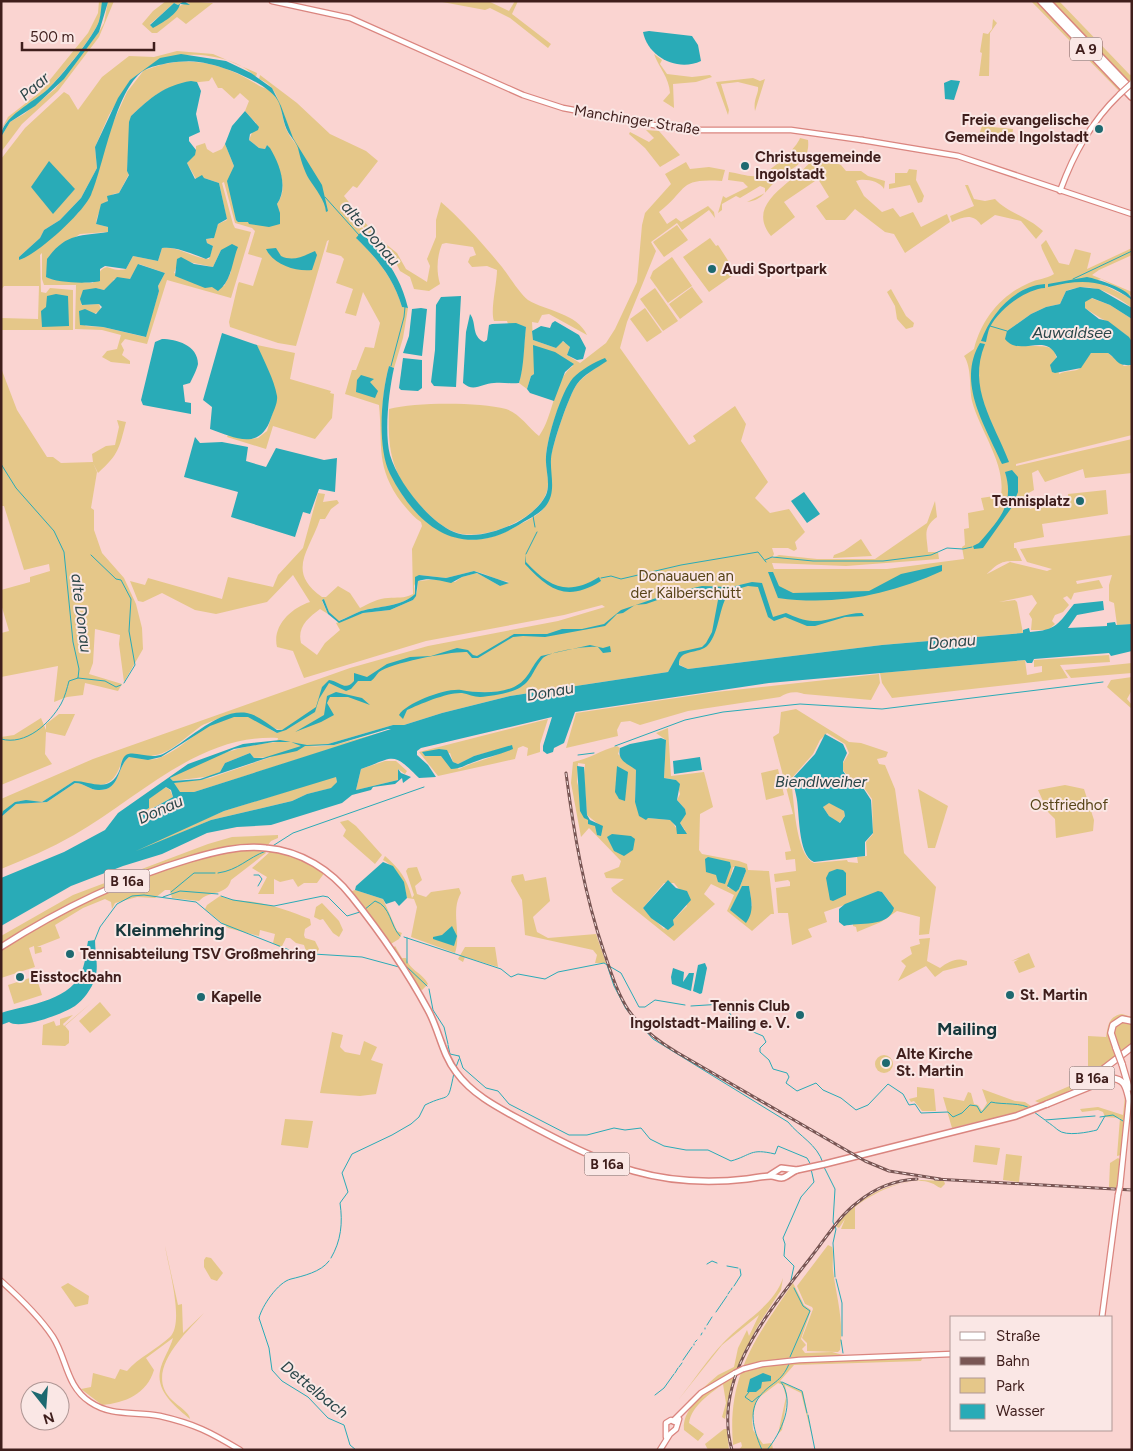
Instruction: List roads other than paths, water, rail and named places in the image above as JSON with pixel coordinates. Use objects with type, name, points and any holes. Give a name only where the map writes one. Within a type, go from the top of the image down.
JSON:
[{"type":"highway","name":"A 9","points":[[1041,1],[1132,97]]},
{"type":"highway","name":"A 9","points":[[1047,1],[1132,90]]},
{"type":"highway","points":[[1129,1107],[1128,1080],[1111,1033],[1112,1027],[1122,1019],[1132,1021]]},
{"type":"highway","name":"B 16a","points":[[1050,1103],[1069,1095],[1101,1074],[1131,1048]]},
{"type":"highway","name":"B 16a","points":[[1050,1103],[1091,1080],[1131,1048]]},
{"type":"highway","points":[[1069,1095],[1098,1082],[1114,1078],[1124,1083],[1130,1098]]},
{"type":"main road","name":"Manchinger Straße","points":[[272,1],[328,12],[356,20],[506,88],[548,104],[690,130],[771,131],[814,134],[953,154],[1087,201],[1132,214]]},
{"type":"main road","points":[[1061,192],[1067,170],[1089,130],[1132,83]]},
{"type":"main road","name":"B 16a","points":[[1,947],[63,910],[138,876],[215,852],[247,847],[264,847],[305,858],[328,872],[348,892],[389,948],[427,1008],[452,1067],[469,1088],[495,1106],[571,1147],[628,1171],[668,1179],[703,1182],[778,1174]]},
{"type":"main road","name":"B 16a","points":[[786,1172],[1032,1110],[1050,1103]]},
{"type":"main road","points":[[1103,1316],[1129,1107]]},
{"type":"main road","points":[[780,1168],[786,1172],[784,1178],[778,1174],[780,1168]]},
{"type":"main road","points":[[1,1280],[49,1332],[57,1346],[70,1380],[90,1402],[118,1413],[153,1414],[193,1424],[240,1450]]},
{"type":"main road","points":[[670,1431],[676,1429],[675,1423],[682,1413],[701,1394],[734,1373],[762,1364],[798,1360],[950,1354]]},
{"type":"main road","points":[[660,1450],[670,1431],[667,1422],[675,1423]]},
{"type":"water","points":[[102,1],[108,2],[99,32],[64,79],[35,106],[10,122],[1,137],[2,130],[12,116],[48,89],[84,46],[99,21]]},
{"type":"water","points":[[184,1],[190,5],[180,4],[173,15],[165,21],[153,28],[150,25],[174,3],[178,5]]},
{"type":"water","points":[[643,32],[692,36],[698,45],[701,61],[683,65],[665,60],[651,49],[646,41]]},
{"type":"water","points":[[181,54],[226,61],[251,73],[272,88],[281,106],[293,138],[322,185],[328,211],[326,212],[322,199],[305,172],[297,146],[286,129],[279,103],[275,96],[248,78],[217,66],[194,61],[168,63],[143,71],[133,81],[111,129],[96,182],[86,203],[48,242],[27,257],[19,260],[19,257],[40,238],[44,230],[60,220],[81,198],[97,168],[95,147],[118,98],[130,80],[160,58]]},
{"type":"water","points":[[951,80],[960,81],[954,100],[945,99],[944,83]]},
{"type":"water","points":[[191,81],[197,82],[201,91],[196,114],[200,132],[189,137],[189,141],[196,150],[195,155],[187,163],[195,179],[202,175],[204,178],[219,183],[227,219],[218,224],[214,238],[206,239],[207,243],[213,246],[210,257],[206,259],[178,249],[162,248],[158,261],[133,256],[126,269],[105,266],[100,269],[100,281],[57,281],[46,277],[47,259],[61,244],[81,235],[108,232],[108,227],[96,224],[101,204],[108,201],[107,196],[119,193],[129,175],[127,171],[129,122],[131,116],[158,93]]},
{"type":"water","points":[[245,111],[259,127],[258,130],[250,134],[249,140],[259,148],[265,149],[267,145],[270,148],[277,161],[281,175],[282,190],[277,204],[280,213],[280,224],[269,227],[249,224],[248,222],[238,222],[236,220],[227,181],[234,166],[225,144],[232,126]]},
{"type":"water","points":[[49,161],[75,189],[53,214],[31,187]]},
{"type":"water","points":[[361,232],[391,267],[401,286],[408,308],[402,307],[399,297],[384,270],[356,238]]},
{"type":"water","points":[[232,244],[238,247],[226,282],[218,291],[212,287],[205,288],[175,276],[177,259],[181,257],[194,264],[213,267],[221,250]]},
{"type":"water","points":[[276,248],[281,256],[285,258],[298,258],[315,251],[317,255],[312,270],[299,270],[279,263],[266,249]]},
{"type":"water","points":[[138,264],[165,273],[158,286],[159,291],[146,337],[103,327],[80,325],[79,311],[85,309],[96,314],[102,307],[99,304],[82,305],[80,299],[83,290],[96,288],[104,290],[117,277],[130,279]]},
{"type":"water","points":[[1087,277],[1120,288],[1132,300],[1111,288],[1092,283],[1071,283],[1048,287],[1048,284]]},
{"type":"water","points":[[1045,284],[1045,288],[1030,292],[1006,307],[990,327],[986,342],[981,341],[991,321],[1005,303],[1023,290]]},
{"type":"water","name":"Auwaldsee","points":[[1080,287],[1099,289],[1132,308],[1132,319],[1110,305],[1092,298],[1085,302],[1085,308],[1099,319],[1108,321],[1129,337],[1132,342],[1132,365],[1120,364],[1108,353],[1091,353],[1081,368],[1055,373],[1052,372],[1050,365],[1057,357],[1052,350],[1040,345],[1018,346],[1011,344],[1005,339],[1007,331],[1031,314],[1046,307],[1060,304],[1066,291]]},
{"type":"water","points":[[56,294],[68,296],[69,326],[42,327],[41,311],[46,307],[47,296]]},
{"type":"water","points":[[461,296],[456,387],[434,386],[431,382],[435,350],[436,305],[441,297]]},
{"type":"water","points":[[412,309],[427,309],[422,356],[403,353],[409,336]]},
{"type":"water","points":[[470,314],[477,336],[484,342],[487,340],[489,325],[516,323],[526,327],[519,383],[490,383],[471,387],[463,383],[466,332]]},
{"type":"water","points":[[555,321],[579,335],[586,348],[583,359],[577,360],[567,355],[570,347],[563,341],[556,348],[533,340],[532,331],[541,326],[550,328]]},
{"type":"water","points":[[222,333],[257,345],[276,390],[277,402],[271,418],[260,435],[253,438],[237,438],[210,429],[212,407],[203,400]]},
{"type":"water","points":[[162,339],[174,340],[185,344],[197,357],[198,364],[190,383],[183,385],[185,402],[191,403],[191,414],[143,405],[141,400],[155,342]]},
{"type":"water","points":[[980,343],[985,344],[980,360],[981,390],[990,419],[1009,462],[1002,464],[976,405],[972,389],[973,358]]},
{"type":"water","points":[[533,345],[555,352],[574,364],[565,372],[554,401],[530,393],[527,389],[531,376],[534,374]]},
{"type":"water","points":[[403,358],[422,360],[422,388],[418,391],[401,390],[399,388]]},
{"type":"water","points":[[605,358],[607,361],[580,380],[570,398],[552,452],[551,496],[545,507],[535,515],[496,536],[477,540],[459,538],[442,533],[427,523],[401,493],[390,474],[383,450],[382,406],[389,366],[394,368],[390,388],[387,435],[394,466],[415,500],[434,519],[454,532],[478,535],[516,523],[541,503],[547,490],[546,457],[549,439],[555,416],[564,394],[576,375]]},
{"type":"water","points":[[361,375],[374,379],[370,382],[378,391],[375,398],[356,392],[357,380]]},
{"type":"water","points":[[195,437],[200,443],[222,442],[248,447],[246,461],[266,467],[276,448],[324,460],[337,458],[335,492],[319,489],[310,514],[303,512],[295,537],[231,517],[238,492],[184,477]]},
{"type":"water","points":[[1012,470],[1018,477],[1018,492],[1012,507],[983,548],[974,549],[973,546],[979,543],[986,535],[1003,511],[1008,493],[1005,472]]},
{"type":"water","points":[[804,492],[820,514],[807,523],[791,501]]},
{"type":"water","points":[[526,554],[526,562],[551,583],[569,587],[588,583],[599,577],[601,581],[578,591],[569,592],[551,587],[525,564]]},
{"type":"water","points":[[942,565],[942,571],[882,592],[821,601],[778,598],[768,572],[773,572],[779,586],[793,593],[869,591],[901,574]]},
{"type":"water","points":[[474,571],[509,583],[500,586],[477,573],[462,577],[451,583],[427,579],[422,580],[418,581],[416,596],[413,600],[390,610],[363,613],[339,623],[328,614],[322,600],[324,599],[329,612],[339,621],[361,611],[397,604],[409,598],[415,594],[415,577],[419,575],[446,578]]},
{"type":"water","name":"Donau","points":[[752,582],[762,583],[773,617],[786,613],[803,620],[819,621],[856,613],[862,613],[864,616],[845,617],[815,626],[807,626],[785,617],[774,621],[768,617],[758,587],[748,586],[730,591],[723,604],[712,640],[704,648],[682,656],[679,665],[688,669],[882,645],[1023,633],[1023,630],[1029,628],[1030,632],[1046,630],[1056,625],[1074,604],[1103,601],[1104,610],[1077,615],[1068,628],[1107,626],[1107,623],[1115,622],[1116,625],[1132,624],[1132,651],[1111,656],[1109,653],[1034,659],[1032,663],[1027,663],[1025,660],[769,683],[575,712],[564,743],[554,748],[553,752],[547,754],[543,751],[543,746],[552,717],[421,748],[417,751],[417,755],[428,765],[436,777],[419,778],[398,760],[387,759],[361,769],[356,790],[398,780],[398,769],[401,773],[411,777],[403,783],[402,778],[395,784],[373,787],[371,790],[352,795],[342,803],[271,825],[237,827],[207,833],[162,854],[123,866],[71,886],[1,926],[1,878],[64,852],[105,830],[118,813],[188,764],[243,744],[280,740],[291,742],[307,745],[328,744],[393,725],[404,725],[442,713],[510,696],[668,672],[679,652],[702,647],[706,643],[712,632],[718,600],[724,593],[718,589],[683,591],[646,604],[636,605],[671,593],[702,586],[731,587]],"holes":[[[391,729],[194,792],[180,792],[174,783],[201,780],[270,757],[297,751],[305,746],[334,745]],[[273,742],[291,742],[301,746],[263,758],[254,758],[250,753],[225,763],[220,772],[200,779],[173,781],[170,778],[234,749]],[[336,777],[337,782],[331,788],[307,794],[292,801],[211,820],[136,851],[224,811]],[[166,787],[171,790],[173,797],[139,816],[139,814],[149,808],[149,799]]]},
{"type":"water","points":[[634,605],[623,613],[617,614],[605,626],[545,637],[513,637],[478,658],[472,658],[467,652],[459,652],[408,661],[379,672],[371,681],[358,681],[351,689],[346,691],[329,683],[319,699],[315,712],[286,730],[277,733],[248,717],[234,717],[210,726],[161,757],[148,760],[129,757],[111,787],[95,790],[75,783],[47,802],[16,804],[1,817],[3,811],[15,802],[26,800],[42,802],[74,781],[100,785],[111,782],[116,777],[126,755],[158,756],[172,749],[203,727],[225,716],[247,713],[259,718],[277,730],[282,730],[316,707],[322,687],[329,680],[348,686],[354,681],[354,673],[367,677],[387,664],[410,657],[431,656],[457,648],[468,650],[477,656],[514,634],[547,634],[562,629],[582,629],[604,624],[621,610]]},
{"type":"water","points":[[590,645],[603,648],[610,646],[611,652],[603,653],[598,647],[571,649]]},
{"type":"water","points":[[555,653],[542,659],[525,684],[515,690],[480,697],[462,693],[449,694],[407,710],[403,719],[399,715],[403,710],[418,701],[446,691],[494,692],[514,687],[523,681],[541,656]]},
{"type":"water","points":[[336,692],[362,698],[370,705],[348,697],[330,697],[327,703],[334,715],[295,732],[324,715],[327,696]]},
{"type":"water","name":"Biendlweiher","points":[[825,734],[843,744],[847,753],[843,762],[843,771],[848,778],[860,783],[871,800],[873,833],[865,842],[865,856],[814,862],[805,851],[800,832],[796,793],[792,779],[815,754]],"holes":[[[829,803],[844,811],[845,816],[840,823],[829,816],[823,807]]]},
{"type":"water","points":[[661,738],[666,740],[664,778],[676,780],[680,784],[677,800],[685,809],[686,814],[680,823],[687,834],[677,834],[676,826],[670,820],[648,818],[646,820],[639,816],[635,802],[636,770],[621,759],[620,756],[620,748],[630,744]]},
{"type":"water","points":[[512,745],[513,749],[454,769],[451,769],[441,756],[425,756],[422,752],[439,749],[447,750],[453,762],[458,764],[474,756]]},
{"type":"water","points":[[700,757],[702,770],[674,774],[673,761]]},
{"type":"water","points":[[577,766],[584,767],[587,815],[590,820],[603,826],[601,836],[597,835],[595,826],[588,824],[588,820],[584,818],[580,811]]},
{"type":"water","points":[[617,766],[628,772],[625,801],[619,799],[615,792]]},
{"type":"water","points":[[612,834],[631,836],[635,839],[633,850],[624,856],[614,851],[607,837]]},
{"type":"water","points":[[708,857],[730,862],[731,867],[725,884],[718,882],[716,875],[706,872],[705,859]]},
{"type":"water","points":[[383,862],[393,866],[404,882],[407,898],[399,906],[395,901],[386,904],[383,899],[355,890],[356,886]]},
{"type":"water","points":[[735,866],[745,868],[746,871],[736,892],[727,886]]},
{"type":"water","points":[[837,869],[843,870],[846,873],[846,895],[833,901],[830,900],[826,878],[829,872]]},
{"type":"water","points":[[668,880],[676,888],[687,891],[691,900],[673,920],[674,925],[668,930],[651,918],[643,908]]},
{"type":"water","points":[[742,886],[749,886],[751,901],[751,914],[746,923],[730,910]]},
{"type":"water","points":[[878,891],[882,892],[894,908],[886,919],[872,923],[844,926],[839,922],[839,909],[845,904]]},
{"type":"water","points":[[452,926],[457,936],[454,946],[433,939],[433,937],[442,935]]},
{"type":"water","points":[[95,940],[97,964],[94,982],[78,1004],[61,1013],[32,1023],[15,1024],[9,1022],[1,1025],[1,1013],[37,1004],[70,988],[78,979],[83,968],[88,941]]},
{"type":"water","points":[[705,963],[707,968],[702,993],[700,994],[693,991],[698,965]]},
{"type":"water","points":[[673,968],[684,972],[683,982],[689,973],[694,973],[691,991],[672,984]]},
{"type":"water","points":[[763,1373],[771,1376],[771,1381],[762,1382],[761,1388],[756,1392],[747,1392],[750,1379]]},
{"type":"waterway","name":"alte Donau","points":[[325,197],[359,235]]},
{"type":"waterway","points":[[1073,279],[1132,251]]},
{"type":"waterway","name":"alte Donau","points":[[391,366],[405,307]]},
{"type":"waterway","points":[[990,326],[1007,331]]},
{"type":"waterway","name":"alte Donau","points":[[1,464],[16,488],[54,531],[64,552],[73,642],[79,669],[78,678],[69,681],[61,704],[44,725],[28,736],[19,739],[1,739]]},
{"type":"waterway","points":[[533,516],[535,527]]},
{"type":"waterway","points":[[526,554],[537,532]]},
{"type":"waterway","points":[[765,560],[772,557],[813,561],[883,561],[931,555],[947,548],[963,549],[972,547]]},
{"type":"waterway","points":[[601,578],[611,576],[621,579],[681,565],[758,552],[766,562]]},
{"type":"waterway","points":[[91,555],[116,579],[121,580],[131,599],[129,631],[135,665],[124,683]]},
{"type":"waterway","points":[[78,678],[105,681],[116,687],[121,685]]},
{"type":"waterway","points":[[615,746],[685,720],[723,712],[800,704],[882,709],[1103,682]]},
{"type":"waterway","points":[[578,755],[594,753]]},
{"type":"waterway","points":[[271,847],[293,833],[424,787]]},
{"type":"waterway","points":[[218,873],[237,867],[266,851]]},
{"type":"waterway","points":[[171,892],[194,873],[215,873]]},
{"type":"waterway","points":[[254,875],[259,875],[262,879],[258,886]]},
{"type":"waterway","points":[[163,897],[180,891],[218,894]]},
{"type":"waterway","points":[[94,942],[100,927],[117,904],[132,896],[144,895],[196,902],[221,923],[297,953],[362,957],[399,967]]},
{"type":"waterway","points":[[221,896],[233,900],[274,906],[323,896],[328,897],[347,916],[360,912]]},
{"type":"waterway","points":[[364,910],[375,901],[380,904],[384,907],[400,936]]},
{"type":"waterway","points":[[404,937],[501,969],[511,977],[518,974],[545,979],[558,972],[604,963],[621,973],[639,1007],[645,1007],[655,1000],[685,1005]]},
{"type":"waterway","points":[[407,938],[407,963]]},
{"type":"waterway","points":[[607,965],[614,986],[626,1009],[653,1039],[788,1122],[817,1151],[823,1163]]},
{"type":"waterway","points":[[406,966],[427,986]]},
{"type":"waterway","points":[[429,989],[433,1010],[444,1027],[448,1044]]},
{"type":"waterway","points":[[691,1006],[723,1004],[739,1026],[763,1036],[766,1042],[760,1048],[760,1052],[769,1060],[773,1069],[787,1073],[789,1077],[786,1083],[797,1091],[816,1083],[823,1090],[841,1098],[856,1110],[868,1105],[888,1084],[903,1094],[909,1105],[915,1104],[921,1113],[948,1112],[953,1117],[962,1113],[970,1105],[977,1106],[981,1113],[991,1102],[1023,1105],[1031,1109]]},
{"type":"waterway","points":[[448,1045],[450,1054],[459,1056]]},
{"type":"waterway","points":[[459,1056],[463,1068],[486,1088],[498,1091],[509,1104],[569,1135],[587,1135],[614,1128],[625,1130],[641,1128],[650,1139],[664,1146],[686,1150],[708,1150],[731,1161],[756,1152],[775,1154],[778,1146],[807,1158],[811,1165]]},
{"type":"waterway","name":"Dettelbach","points":[[456,1067],[459,1059]]},
{"type":"waterway","name":"Dettelbach","points":[[331,1258],[340,1232],[340,1203],[348,1192],[342,1173],[352,1154],[411,1124],[419,1117],[425,1105],[447,1096],[454,1073]]},
{"type":"waterway","points":[[1034,1112],[1045,1120],[1095,1116]]},
{"type":"waterway","points":[[1100,1117],[1113,1115],[1123,1121]]},
{"type":"waterway","points":[[1046,1121],[1062,1132],[1078,1133],[1097,1130],[1105,1116]]},
{"type":"waterway","points":[[824,1167],[835,1189],[833,1222],[836,1229],[833,1243],[835,1277]]},
{"type":"waterway","points":[[791,1280],[794,1266],[784,1256],[785,1244],[783,1238],[801,1197],[814,1182],[811,1169]]},
{"type":"waterway","name":"Dettelbach","points":[[329,1261],[317,1271],[286,1281],[276,1289],[267,1301],[259,1318],[269,1348],[272,1370],[282,1381],[308,1397],[328,1418],[344,1425],[350,1445],[356,1450]]},
{"type":"waterway","points":[[707,1264],[712,1261],[717,1263]]},
{"type":"waterway","points":[[727,1266],[738,1268]]},
{"type":"waterway","points":[[734,1286],[741,1275],[740,1269]]},
{"type":"waterway","points":[[836,1279],[842,1303],[842,1336]]},
{"type":"waterway","points":[[790,1357],[810,1311],[803,1306],[794,1288]]},
{"type":"waterway","points":[[716,1312],[727,1296]]},
{"type":"waterway","points":[[707,1325],[712,1317]]},
{"type":"waterway","points":[[841,1340],[843,1353]]},
{"type":"waterway","points":[[683,1360],[692,1347]]},
{"type":"waterway","points":[[679,1367],[682,1363]]},
{"type":"waterway","points":[[762,1450],[755,1430],[753,1416],[756,1402],[764,1391],[783,1375],[789,1364]]},
{"type":"waterway","points":[[675,1373],[678,1368]]},
{"type":"waterway","points":[[655,1395],[664,1388],[674,1374]]},
{"type":"waterway","points":[[767,1450],[782,1426],[787,1408],[785,1390],[781,1382]]},
{"type":"waterway","points":[[782,1382],[802,1391],[807,1413]]},
{"type":"waterway","points":[[749,1392],[745,1397],[752,1402],[759,1396]]},
{"type":"waterway","points":[[808,1415],[815,1450]]},
{"type":"railway","points":[[566,773],[580,863],[597,930],[618,990],[629,1011],[639,1024],[671,1049],[865,1161],[889,1171],[940,1179]]},
{"type":"railway","points":[[732,1450],[728,1423],[730,1397],[737,1371],[763,1322],[833,1228],[851,1208],[871,1193],[886,1186],[901,1181],[917,1179]]},
{"type":"railway","points":[[935,1179],[1132,1190]]},
{"type":"place","name":"Freie evangelische Gemeinde Ingolstadt","points":[[1099,129]]},
{"type":"place","name":"Christusgemeinde Ingolstadt","points":[[745,166]]},
{"type":"place","name":"Audi Sportpark","points":[[712,269]]},
{"type":"place","name":"Tennisplatz","points":[[1080,501]]},
{"type":"place","name":"Tennisabteilung TSV Großmehring","points":[[70,954]]},
{"type":"place","name":"Eisstockbahn","points":[[20,977]]},
{"type":"place","name":"St. Martin","points":[[1010,995]]},
{"type":"place","name":"Kapelle","points":[[201,997]]},
{"type":"place","name":"Tennis Club Ingolstadt-Mailing e. V.","points":[[800,1015]]},
{"type":"place","name":"Alte Kirche St. Martin","points":[[886,1063]]},
{"type":"district","name":"Kleinmehring","points":[[170,930]]},
{"type":"district","name":"Mailing","points":[[967,1029]]},
{"type":"water label","name":"Paar","points":[[34,86]]},
{"type":"park label","name":"Donauauen an der Kälberschütt","points":[[686,584]]},
{"type":"park label","name":"Ostfriedhof","points":[[1069,805]]}]
